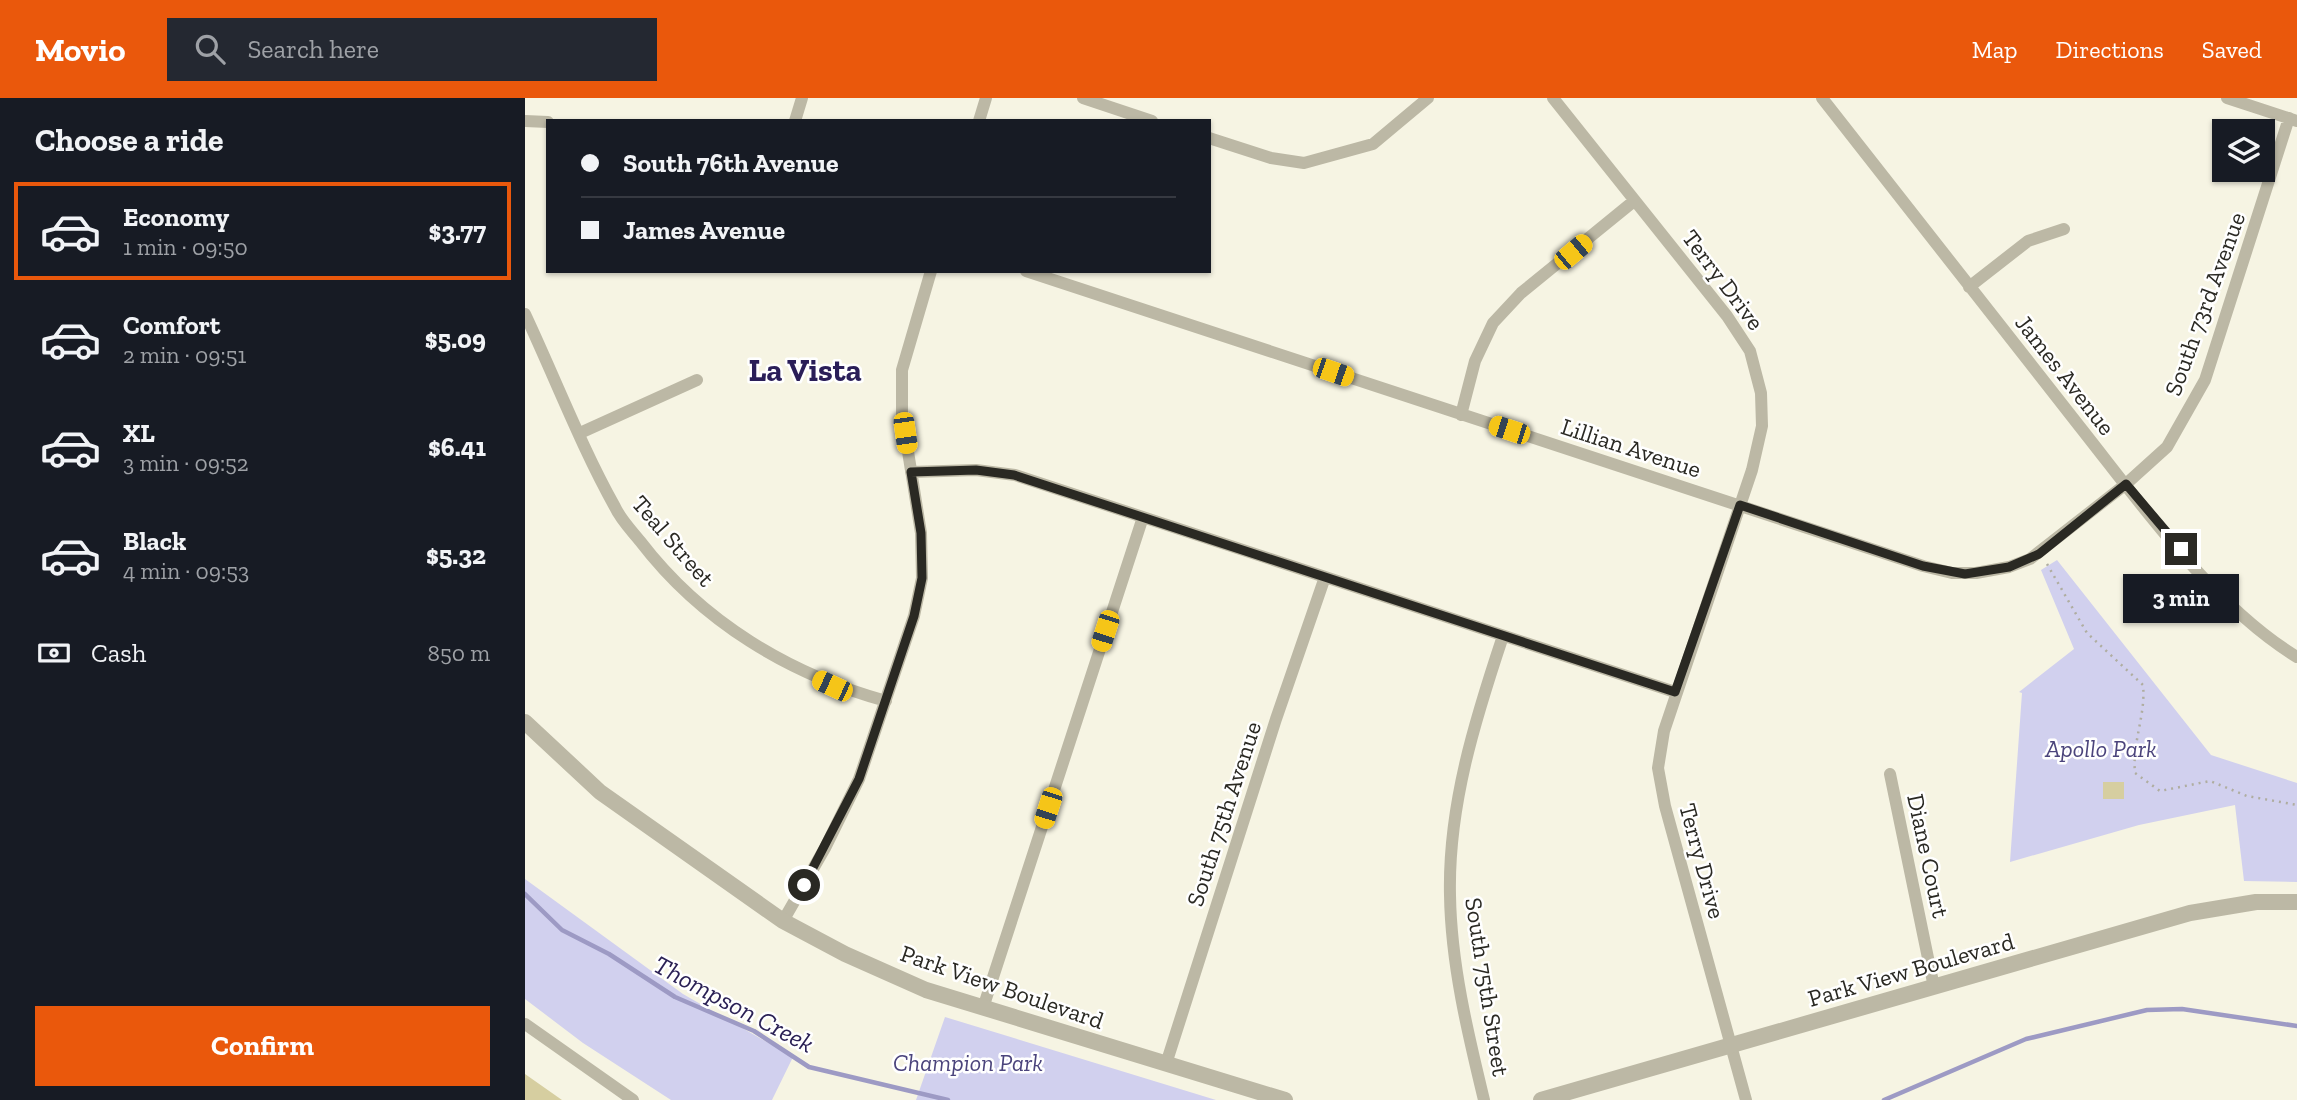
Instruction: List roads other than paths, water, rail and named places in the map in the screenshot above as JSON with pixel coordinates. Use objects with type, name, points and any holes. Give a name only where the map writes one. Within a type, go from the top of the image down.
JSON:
[{"type":"street","points":[[796,119],[802,98]]},
{"type":"street","points":[[980,119],[986,98]]},
{"type":"street","points":[[1083,98],[1146,119]]},
{"type":"street","points":[[1211,139],[1271,158],[1304,163],[1373,144],[1428,98]]},
{"type":"street","name":"Terry Drive","points":[[1553,98],[1727,316],[1750,351],[1762,393],[1762,426],[1740,505],[1675,692],[1658,768],[1665,806],[1731,1045]]},
{"type":"street","name":"James Avenue","points":[[1822,98],[2126,484],[2227,603],[2259,631],[2297,657]]},
{"type":"street","points":[[2227,98],[2293,120]]},
{"type":"street","name":"South 73rd Avenue","points":[[2126,484],[2167,447],[2205,380],[2293,120]]},
{"type":"street","points":[[525,121],[546,122]]},
{"type":"street","points":[[1461,415],[1475,361],[1493,324],[1521,293],[1634,201]]},
{"type":"street","points":[[1969,288],[2028,241],[2064,229]]},
{"type":"street","points":[[783,920],[825,848],[859,779],[914,616],[922,578],[921,533],[902,414],[902,370],[930,273]]},
{"type":"street","name":"Lillian Avenue","points":[[1032,273],[1923,566],[1965,574],[2009,567],[2039,554],[2126,484]]},
{"type":"street","name":"Teal Street","points":[[525,314],[615,509],[682,589],[738,635],[786,663],[832,686],[886,701]]},
{"type":"street","points":[[580,433],[697,380]]},
{"type":"street","points":[[911,472],[976,470],[1014,475],[1675,692]]},
{"type":"street","points":[[983,1008],[1143,517]]},
{"type":"street","name":"South 75th Avenue","points":[[1166,1064],[1276,719],[1325,577]]},
{"type":"street","name":"South 75th Street","points":[[1484,1100],[1465,1021],[1450,895],[1462,772],[1503,636]]},
{"type":"street","name":"Park View Boulevard","points":[[527,727],[600,792],[783,920],[845,954],[926,990],[1285,1100]]},
{"type":"street","name":"Diane Court","points":[[1890,774],[1934,987]]},
{"type":"street","name":"Park View Boulevard","points":[[1541,1100],[2190,913],[2256,902],[2297,902]]},
{"type":"street","points":[[525,1024],[633,1100]]},
{"type":"street","points":[[1731,1045],[1746,1100]]},
{"type":"waterway","name":"Thompson Creek","points":[[525,894],[562,930],[609,954],[675,997],[754,1031],[809,1067],[948,1100]]},
{"type":"waterway","name":"Thompson Creek","points":[[1884,1100],[2026,1039],[2147,1010],[2182,1009],[2297,1026]]},
{"type":"district","name":"La Vista","points":[[805,370]]},
{"type":"park label","name":"Apollo Park","points":[[2101,749]]},
{"type":"park label","name":"Champion Park","points":[[968,1063]]}]
